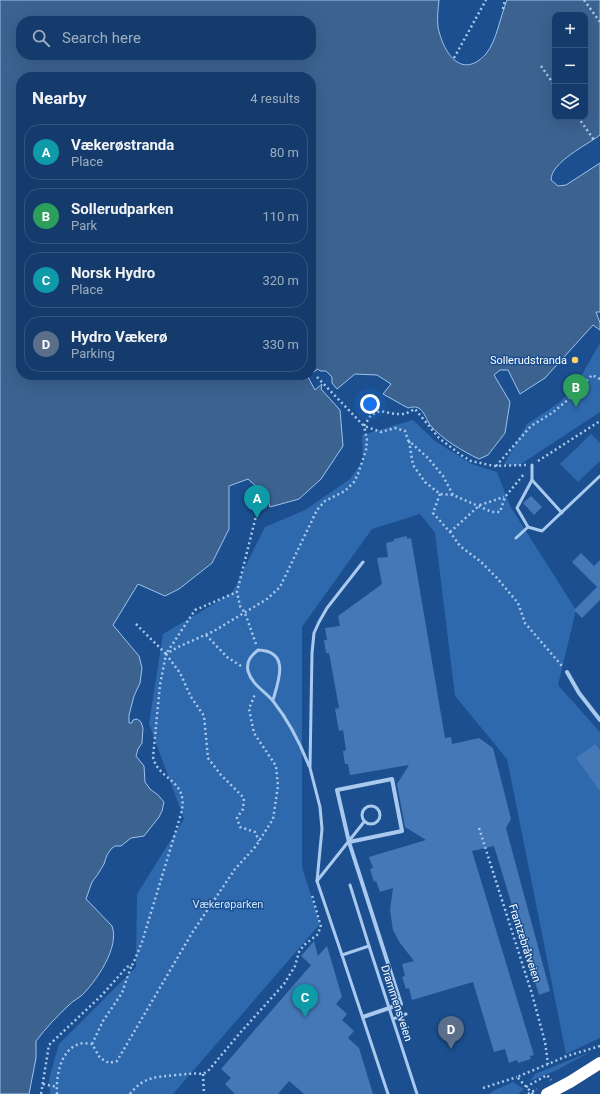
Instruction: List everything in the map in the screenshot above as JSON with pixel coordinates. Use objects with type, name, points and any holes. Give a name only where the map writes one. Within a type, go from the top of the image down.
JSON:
[{"type":"highway","points":[[544,1092],[570,1082],[600,1063]]},
{"type":"street","points":[[567,672],[579,693],[600,720]]},
{"type":"street","points":[[349,842],[402,830],[392,779],[337,790],[349,842],[401,1004],[363,1017]]},
{"type":"lane","points":[[532,465],[532,480],[517,508],[528,527],[542,531],[600,476]]},
{"type":"lane","points":[[532,480],[562,512]]},
{"type":"lane","points":[[516,538],[528,527]]},
{"type":"lane","points":[[310,768],[312,654],[314,633],[326,608],[363,562]]},
{"type":"lane","points":[[273,700],[279,679],[280,666],[275,656],[267,650],[258,650],[250,656],[248,662],[248,670],[253,682],[273,700],[296,737],[310,768],[320,806],[322,829],[317,882],[388,1094]]},
{"type":"lane","points":[[368,806],[375,807],[380,813],[378,820],[372,824],[364,822],[361,815],[364,808],[368,806]]},
{"type":"lane","points":[[317,882],[364,822]]},
{"type":"lane","name":"Drammensveien","points":[[350,885],[417,1094]]},
{"type":"lane","points":[[342,955],[369,946]]},
{"type":"lane","points":[[393,1019],[406,1014]]},
{"type":"path","points":[[454,58],[486,0]]},
{"type":"path","points":[[503,9],[505,0]]},
{"type":"path","points":[[584,0],[600,22]]},
{"type":"path","points":[[541,66],[554,84]]},
{"type":"path","points":[[580,120],[594,140]]},
{"type":"path","points":[[496,466],[532,426],[570,399],[592,375],[600,379]]},
{"type":"path","points":[[317,377],[364,426],[381,432],[395,428],[405,431],[413,465],[425,482],[440,494],[453,495],[492,512],[500,512],[505,497],[532,465],[600,421]]},
{"type":"path","points":[[166,654],[214,631],[245,613],[267,599],[280,587],[317,510],[325,501],[345,491],[354,482],[366,450],[367,440],[364,426],[371,415],[380,411],[405,414],[415,409],[439,438],[471,461],[496,466],[532,465]]},
{"type":"path","points":[[408,440],[428,458],[443,476],[453,495]]},
{"type":"path","points":[[440,494],[433,513],[460,546],[480,561],[498,578],[518,603],[524,623],[567,672]]},
{"type":"path","points":[[450,532],[480,506],[505,497]]},
{"type":"path","points":[[256,516],[250,545],[237,592],[240,606],[245,613],[258,650]]},
{"type":"path","points":[[92,1044],[103,1021],[122,993],[142,942],[184,803],[182,793],[175,783],[154,764],[153,757],[160,685],[166,654],[196,610],[237,592]]},
{"type":"path","points":[[136,624],[166,654],[180,673],[191,697],[204,716],[208,758],[221,775],[244,798],[243,809],[237,818],[240,828],[255,832],[259,841]]},
{"type":"path","points":[[206,635],[227,657],[248,670]]},
{"type":"path","points":[[92,1044],[100,1058],[109,1063],[117,1061],[192,933],[235,869],[259,841],[274,819],[278,786],[276,766],[254,733],[249,709],[258,687]]},
{"type":"path","name":"Frantzebråtveien","points":[[479,828],[532,994],[545,1042],[548,1064]]},
{"type":"path","points":[[130,1094],[137,1086],[151,1077],[203,1074],[208,1071],[278,991],[295,966],[299,952],[304,944],[317,935],[321,927],[310,890]]},
{"type":"path","points":[[40,1094],[49,1045],[101,996],[127,967],[133,964]]},
{"type":"path","points":[[57,1094],[61,1064],[67,1052],[80,1044],[92,1044]]},
{"type":"path","points":[[483,1088],[600,1046]]},
{"type":"path","points":[[203,1074],[204,1094]]},
{"type":"path","points":[[526,1087],[547,1075],[551,1081]]},
{"type":"path","points":[[517,1077],[533,1094]]},
{"type":"path","points":[[43,1084],[57,1086]]},
{"type":"path","points":[[528,1094],[544,1092]]},
{"type":"green space","points":[[600,343],[600,412],[518,466],[504,464],[527,424],[560,402],[579,380]]},
{"type":"green space","name":"Vækerøparken","points":[[413,420],[435,441],[472,464],[497,472],[510,506],[576,610],[558,685],[600,732],[600,1038],[566,1054],[507,759],[455,696],[435,533],[420,514],[372,529],[302,627],[302,867],[320,924],[173,1094],[50,1094],[49,1079],[59,1044],[136,967],[137,894],[184,819],[149,724],[163,634],[232,593],[265,527],[305,510],[350,479],[363,460],[362,435]]},
{"type":"green space","points":[[591,434],[600,443],[600,461],[578,482],[560,464]]},
{"type":"green space","points":[[590,1052],[557,1070],[530,1081],[535,1074]]},
{"type":"green space","points":[[513,1082],[524,1089],[518,1094],[490,1094],[493,1091]]},
{"type":"shaded area","points":[[0,0],[439,0],[438,27],[444,46],[454,60],[461,64],[469,65],[477,62],[490,48],[496,35],[507,0],[600,0],[600,135],[563,160],[553,173],[551,180],[558,186],[566,185],[600,163],[600,312],[596,312],[600,323],[600,330],[593,325],[545,378],[520,394],[508,370],[500,370],[494,375],[510,402],[505,433],[488,455],[479,459],[440,435],[430,425],[420,409],[416,407],[408,408],[383,394],[391,384],[377,375],[355,374],[337,389],[332,383],[332,377],[326,371],[320,371],[318,369],[316,370],[316,72],[16,72],[16,380],[310,380],[315,390],[322,384],[321,389],[340,410],[343,446],[321,479],[299,499],[270,507],[267,496],[248,479],[229,486],[229,529],[212,563],[179,589],[165,596],[138,584],[113,625],[139,656],[142,668],[140,683],[134,696],[129,715],[129,723],[132,723],[133,720],[137,719],[141,722],[143,728],[142,743],[136,756],[144,766],[145,782],[164,802],[159,817],[144,836],[131,838],[121,846],[115,846],[111,849],[104,864],[92,882],[86,899],[112,926],[114,934],[110,954],[100,973],[87,990],[60,1013],[36,1041],[36,1058],[29,1094],[0,1094]]},
{"type":"building","points":[[531,496],[542,507],[534,515],[523,503]]},
{"type":"building","points":[[407,536],[407,539],[411,538],[445,738],[451,737],[452,744],[479,738],[493,748],[511,819],[506,828],[550,991],[539,995],[494,846],[472,851],[534,1055],[530,1056],[531,1059],[518,1063],[517,1060],[509,1063],[505,1049],[494,1052],[473,982],[412,1000],[409,988],[406,989],[402,977],[405,976],[402,964],[414,961],[400,943],[393,930],[390,910],[393,888],[380,892],[376,881],[374,882],[370,869],[373,868],[369,857],[426,840],[405,827],[397,784],[409,765],[350,775],[348,764],[345,764],[343,751],[346,750],[343,730],[339,731],[335,709],[339,708],[329,653],[326,653],[324,640],[327,640],[325,628],[340,626],[338,616],[382,584],[377,558],[388,557],[386,543],[394,541],[394,539]]},
{"type":"building","points":[[581,553],[594,566],[600,560],[600,600],[582,618],[574,610],[597,587],[572,562]]},
{"type":"building","points":[[595,744],[600,750],[600,791],[576,758]]},
{"type":"building","points":[[314,941],[318,956],[327,946],[342,997],[336,1004],[347,1014],[342,1020],[354,1031],[348,1038],[359,1048],[373,1094],[304,1094],[289,1081],[278,1094],[235,1094],[225,1084],[231,1078],[221,1069],[311,965],[301,956]]},
{"type":"place","name":"Sollerudstranda","points":[[575,360]]},
{"type":"place","name":"Sollerudparken","points":[[576,407]]},
{"type":"place","name":"Vækerøstranda","points":[[257,518]]},
{"type":"place","name":"Norsk Hydro","points":[[305,1017]]},
{"type":"place","name":"Hydro Vækerø","points":[[451,1049]]}]
